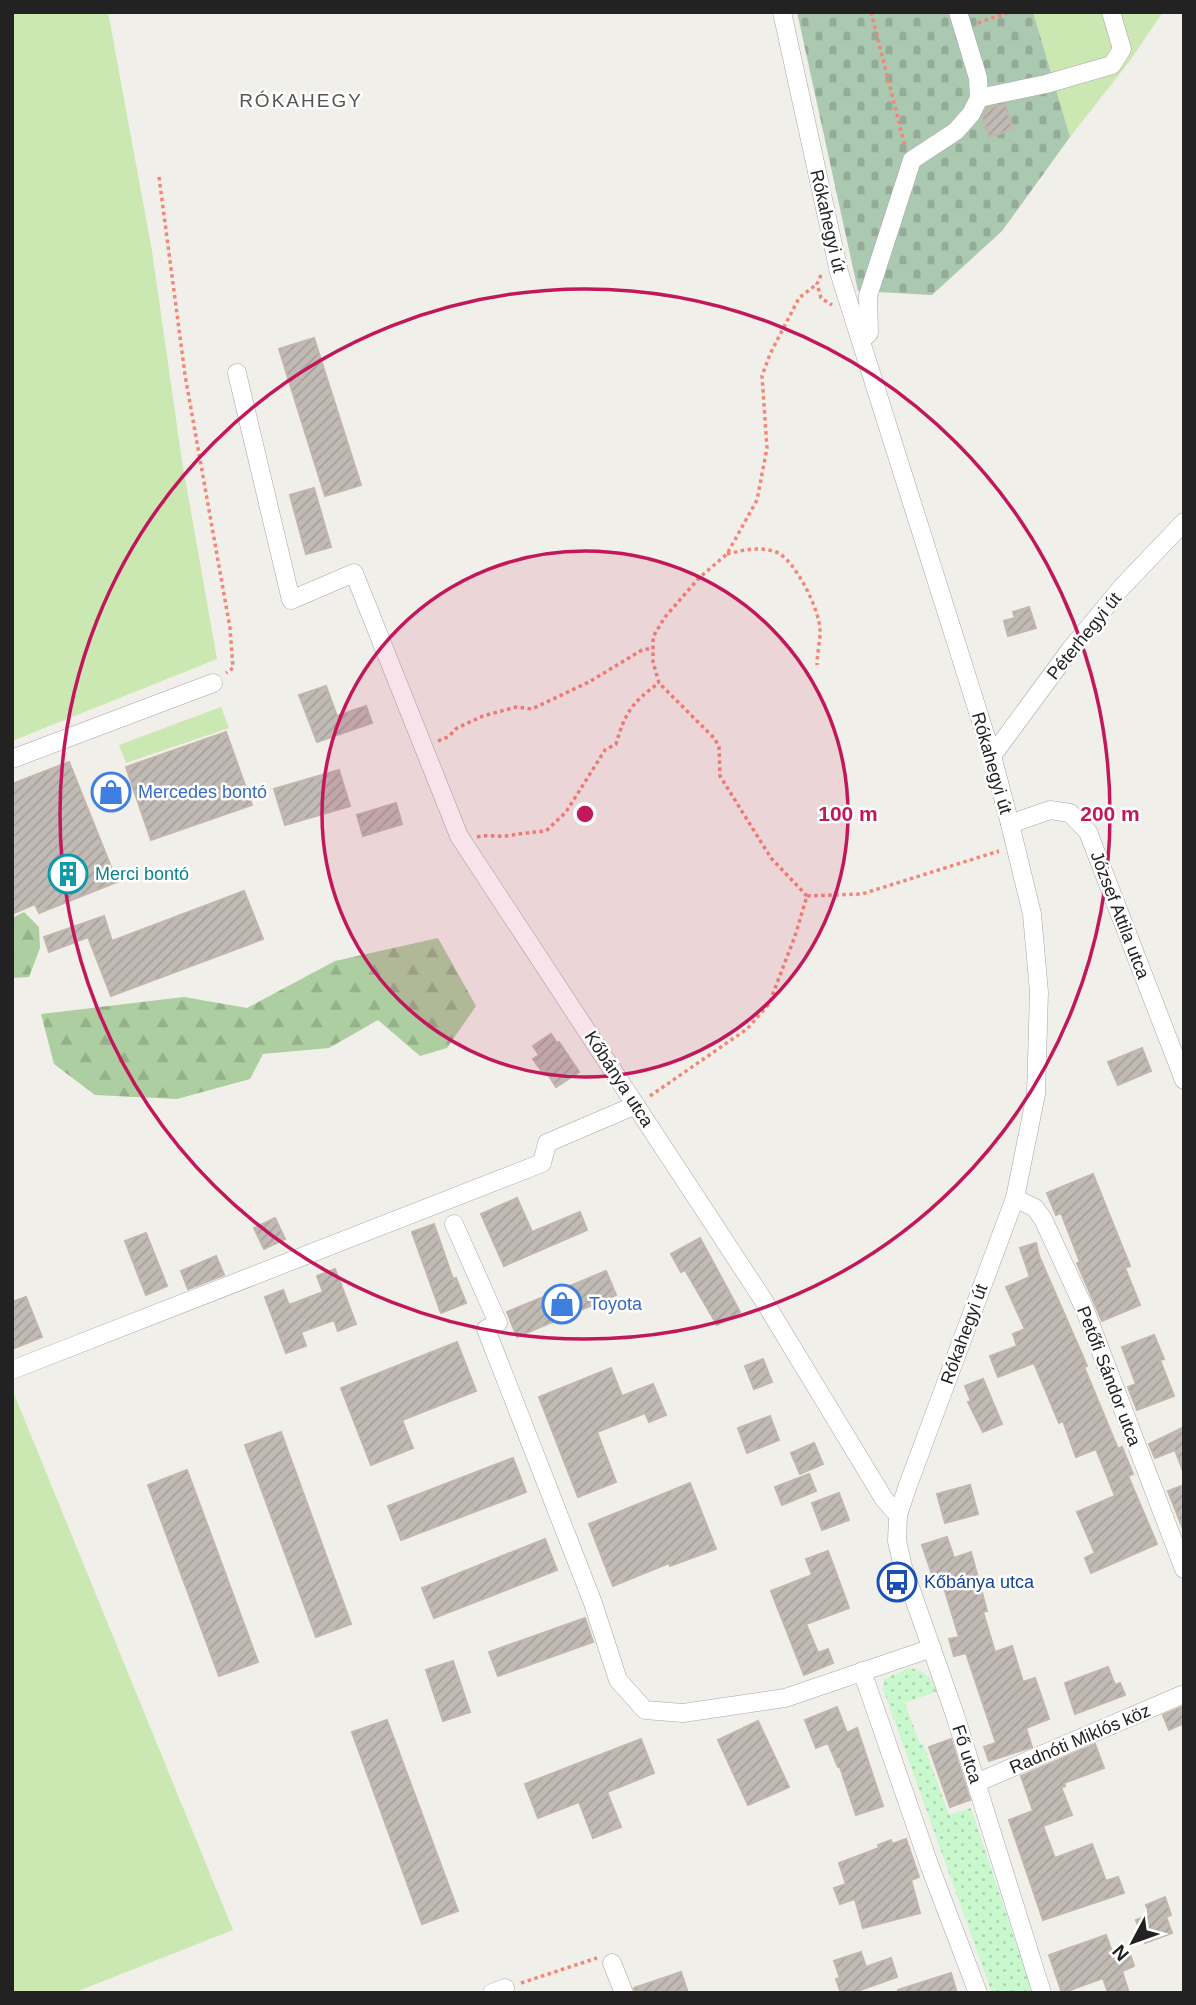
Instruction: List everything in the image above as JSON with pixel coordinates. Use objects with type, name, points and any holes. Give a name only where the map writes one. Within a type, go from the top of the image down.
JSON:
[{"type":"street","name":"Rókahegyi út","points":[[782,12],[839,272],[992,756],[1010,824],[1032,914],[1039,992],[1036,1094],[1015,1198],[898,1515]]},
{"type":"street","points":[[979,98],[1046,84],[1112,65],[1122,49],[1111,12]]},
{"type":"street","points":[[862,340],[869,333],[868,296],[912,160],[956,131],[971,114],[979,98],[978,78],[960,20]]},
{"type":"street","name":"Kőbánya utca","points":[[237,373],[291,600],[354,573],[458,836],[764,1301],[884,1499],[898,1515]]},
{"type":"street","name":"Péterhegyi út","points":[[992,756],[1070,650],[1122,587],[1184,522]]},
{"type":"street","points":[[12,759],[213,683]]},
{"type":"street","name":"József Attila utca","points":[[1010,824],[1050,810],[1070,813],[1088,832],[1184,1080]]},
{"type":"street","points":[[12,1370],[542,1163],[547,1143],[636,1105]]},
{"type":"street","name":"Petőfi Sándor utca","points":[[1015,1198],[1035,1208],[1043,1219],[1085,1310],[1184,1569]]},
{"type":"street","points":[[454,1223],[498,1323],[485,1329],[593,1603],[618,1680],[645,1710],[683,1713],[785,1698],[932,1648]]},
{"type":"street","name":"Fő utca","points":[[898,1515],[897,1541],[903,1567],[932,1648],[1042,1993]]},
{"type":"street","points":[[862,1671],[930,1867],[978,1993]]},
{"type":"street","name":"Radnóti Miklós köz","points":[[976,1783],[1184,1695]]},
{"type":"street","points":[[612,1963],[624,1993]]},
{"type":"path","points":[[871,12],[891,95],[912,160]]},
{"type":"path","points":[[960,20],[1009,12]]},
{"type":"path","points":[[159,177],[185,376],[230,628],[233,668],[213,683]]},
{"type":"path","points":[[817,284],[799,298],[770,354],[762,376],[767,448],[757,500],[727,554],[699,578],[665,617],[653,638],[653,662],[659,683],[715,738],[719,747],[720,776],[771,858],[807,896],[862,894],[1015,847]]},
{"type":"path","points":[[727,554],[753,547],[779,553],[796,573],[809,591],[821,629],[817,665]]},
{"type":"path","points":[[425,752],[448,737],[457,727],[516,707],[532,709],[589,682],[642,650],[653,648]]},
{"type":"path","points":[[464,844],[471,838],[486,834],[503,837],[546,831],[566,812],[605,750],[615,744],[622,721],[635,702],[659,683]]},
{"type":"path","points":[[636,1105],[747,1029],[769,1004],[807,896]]},
{"type":"path","points":[[498,1990],[606,1955],[612,1963]]},
{"type":"green space","points":[[12,12],[108,12],[152,251],[182,461],[217,659],[12,741]]},
{"type":"green space","points":[[797,12],[1033,12],[1070,137],[1002,231],[932,295],[858,291]]},
{"type":"green space","points":[[1033,12],[1163,12],[1129,62],[1070,137]]},
{"type":"green space","points":[[221,707],[229,728],[126,763],[119,745]]},
{"type":"green space","points":[[24,912],[39,927],[40,948],[29,977],[12,978],[12,918]]},
{"type":"green space","points":[[438,938],[476,1006],[447,1048],[420,1056],[378,1020],[329,1048],[263,1054],[250,1079],[177,1099],[95,1095],[54,1064],[41,1014],[184,997],[247,1008],[335,961]]},
{"type":"green space","points":[[12,1389],[233,1930],[73,1993],[12,1993]]},
{"type":"green space","points":[[909,1668],[927,1675],[938,1691],[905,1703],[920,1744],[923,1743],[949,1815],[971,1808],[1033,1993],[992,1993],[883,1689],[884,1679]]},
{"type":"building","points":[[1005,104],[1013,129],[989,137],[982,117],[987,108]]},
{"type":"building","points":[[314,338],[361,485],[325,496],[279,349]]},
{"type":"building","points":[[314,488],[331,547],[306,554],[290,495]]},
{"type":"building","points":[[1029,607],[1036,628],[1008,636],[1004,621],[1015,618],[1013,612]]},
{"type":"building","points":[[326,686],[337,716],[366,706],[372,723],[317,742],[299,695]]},
{"type":"building","name":"Merci bontó","points":[[226,732],[252,805],[151,840],[126,767]]},
{"type":"building","points":[[69,762],[117,882],[39,913],[35,904],[12,914],[12,784]]},
{"type":"building","points":[[339,770],[350,806],[285,825],[274,789]]},
{"type":"building","points":[[396,803],[402,824],[363,836],[357,815]]},
{"type":"building","points":[[244,891],[263,939],[111,996],[88,937],[49,952],[44,937],[104,916],[112,941]]},
{"type":"building","points":[[551,1034],[579,1072],[556,1087],[546,1071],[543,1073],[533,1059],[539,1055],[533,1046]]},
{"type":"building","points":[[1142,1048],[1151,1071],[1118,1085],[1108,1062]]},
{"type":"building","points":[[1093,1174],[1130,1266],[1125,1268],[1140,1305],[1102,1321],[1077,1263],[1080,1262],[1061,1213],[1056,1215],[1047,1193]]},
{"type":"building","points":[[517,1198],[532,1232],[580,1212],[587,1230],[504,1266],[481,1214]]},
{"type":"building","points":[[275,1218],[285,1239],[264,1249],[254,1228]]},
{"type":"building","points":[[434,1224],[453,1279],[456,1278],[466,1303],[441,1313],[412,1232]]},
{"type":"building","points":[[146,1233],[167,1286],[146,1295],[125,1241]]},
{"type":"building","points":[[700,1238],[740,1312],[717,1325],[685,1270],[681,1272],[671,1254]]},
{"type":"building","points":[[1036,1243],[1118,1449],[1122,1447],[1133,1474],[1128,1476],[1157,1544],[1091,1573],[1085,1558],[1095,1553],[1077,1512],[1115,1496],[1096,1449],[1076,1457],[1063,1421],[1059,1423],[1034,1363],[998,1377],[990,1356],[1017,1346],[1013,1334],[1025,1329],[1006,1287],[1030,1277],[1020,1248]]},
{"type":"building","points":[[216,1256],[224,1275],[188,1289],[181,1271]]},
{"type":"building","points":[[335,1269],[356,1324],[338,1331],[334,1320],[301,1332],[306,1346],[286,1353],[265,1297],[283,1290],[289,1305],[323,1292],[317,1276]]},
{"type":"building","name":"Toyota","points":[[606,1271],[616,1295],[517,1337],[507,1312]]},
{"type":"building","points":[[26,1297],[42,1337],[12,1349],[12,1302]]},
{"type":"building","points":[[1154,1335],[1174,1396],[1137,1410],[1128,1387],[1136,1384],[1122,1347]]},
{"type":"building","points":[[457,1342],[476,1391],[402,1420],[413,1448],[371,1465],[341,1388]]},
{"type":"building","points":[[763,1359],[772,1382],[754,1389],[745,1366]]},
{"type":"building","points":[[611,1368],[622,1396],[653,1384],[666,1415],[649,1422],[645,1413],[597,1432],[616,1482],[578,1497],[539,1397]]},
{"type":"building","points":[[983,1379],[1002,1424],[983,1432],[968,1402],[971,1401],[965,1386]]},
{"type":"building","points":[[770,1416],[779,1440],[747,1453],[738,1428]]},
{"type":"building","points":[[1184,1427],[1183,1471],[1175,1450],[1155,1458],[1149,1444]]},
{"type":"building","points":[[281,1432],[351,1624],[316,1637],[245,1445]]},
{"type":"building","points":[[814,1443],[823,1464],[800,1474],[791,1453]]},
{"type":"building","points":[[513,1458],[526,1492],[401,1540],[388,1506]]},
{"type":"building","points":[[187,1470],[258,1662],[219,1676],[148,1485]]},
{"type":"building","points":[[809,1474],[816,1491],[782,1505],[775,1487]]},
{"type":"building","points":[[690,1483],[716,1549],[670,1566],[669,1563],[613,1586],[589,1524]]},
{"type":"building","points":[[970,1485],[978,1514],[945,1523],[937,1494]]},
{"type":"building","points":[[1184,1485],[1184,1529],[1183,1529],[1168,1491]]},
{"type":"building","points":[[839,1493],[849,1520],[822,1530],[812,1503]]},
{"type":"building","points":[[947,1537],[954,1558],[971,1552],[987,1611],[983,1612],[995,1652],[1012,1646],[1023,1682],[1035,1678],[1049,1719],[1026,1728],[1032,1747],[989,1761],[984,1747],[996,1743],[966,1653],[954,1656],[949,1639],[959,1637],[942,1581],[935,1583],[922,1545]]},
{"type":"building","points":[[545,1539],[557,1570],[434,1618],[422,1588]]},
{"type":"building","points":[[828,1551],[849,1608],[806,1624],[818,1653],[828,1649],[833,1663],[804,1675],[771,1591],[812,1575],[806,1559]]},
{"type":"building","points":[[585,1618],[593,1642],[498,1676],[489,1652]]},
{"type":"building","points":[[453,1661],[470,1712],[443,1721],[426,1670]]},
{"type":"building","points":[[1108,1667],[1115,1685],[1120,1683],[1125,1695],[1075,1714],[1065,1683]]},
{"type":"building","points":[[1184,1706],[1184,1723],[1169,1730],[1163,1715]]},
{"type":"building","points":[[837,1707],[847,1733],[857,1728],[883,1806],[856,1815],[840,1767],[828,1743],[816,1748],[805,1720]]},
{"type":"building","points":[[387,1720],[458,1911],[422,1924],[352,1732]]},
{"type":"building","points":[[758,1721],[789,1787],[748,1805],[718,1740]]},
{"type":"building","points":[[641,1739],[654,1773],[607,1792],[621,1827],[593,1838],[579,1802],[538,1818],[525,1784]]},
{"type":"building","points":[[951,1739],[970,1800],[950,1807],[929,1747]]},
{"type":"building","points":[[1095,1744],[1104,1768],[1064,1783],[1065,1786],[1061,1787],[1072,1815],[1043,1826],[1055,1858],[1092,1844],[1106,1881],[1118,1877],[1124,1893],[1043,1920],[1009,1820],[1033,1811],[1021,1776]]},
{"type":"building","points":[[906,1839],[919,1877],[911,1880],[920,1913],[863,1928],[855,1899],[840,1904],[834,1888],[846,1884],[839,1863],[879,1848],[878,1845],[891,1840],[892,1844]]},
{"type":"building","points":[[1165,1897],[1171,1915],[1166,1917],[1172,1933],[1145,1943],[1136,1920],[1149,1915],[1146,1905]]},
{"type":"building","points":[[1106,1935],[1114,1957],[1129,1951],[1134,1966],[1122,1971],[1129,1993],[1108,1993],[1103,1978],[1062,1993],[1049,1955]]},
{"type":"building","points":[[861,1952],[866,1967],[891,1958],[897,1977],[852,1993],[841,1993],[836,1979],[840,1978],[834,1961]]},
{"type":"building","points":[[681,1972],[688,1993],[635,1993],[634,1988]]},
{"type":"building","points":[[951,1973],[957,1993],[899,1993],[898,1990]]},
{"type":"place","name":"Mercedes bontó","points":[[111,792]]},
{"type":"place","name":"Merci bontó","points":[[68,874]]},
{"type":"place","name":"Toyota","points":[[562,1304]]},
{"type":"place","name":"Kőbánya utca","points":[[897,1582]]},
{"type":"district","name":"RÓKAHEGY","points":[[301,100]]}]
